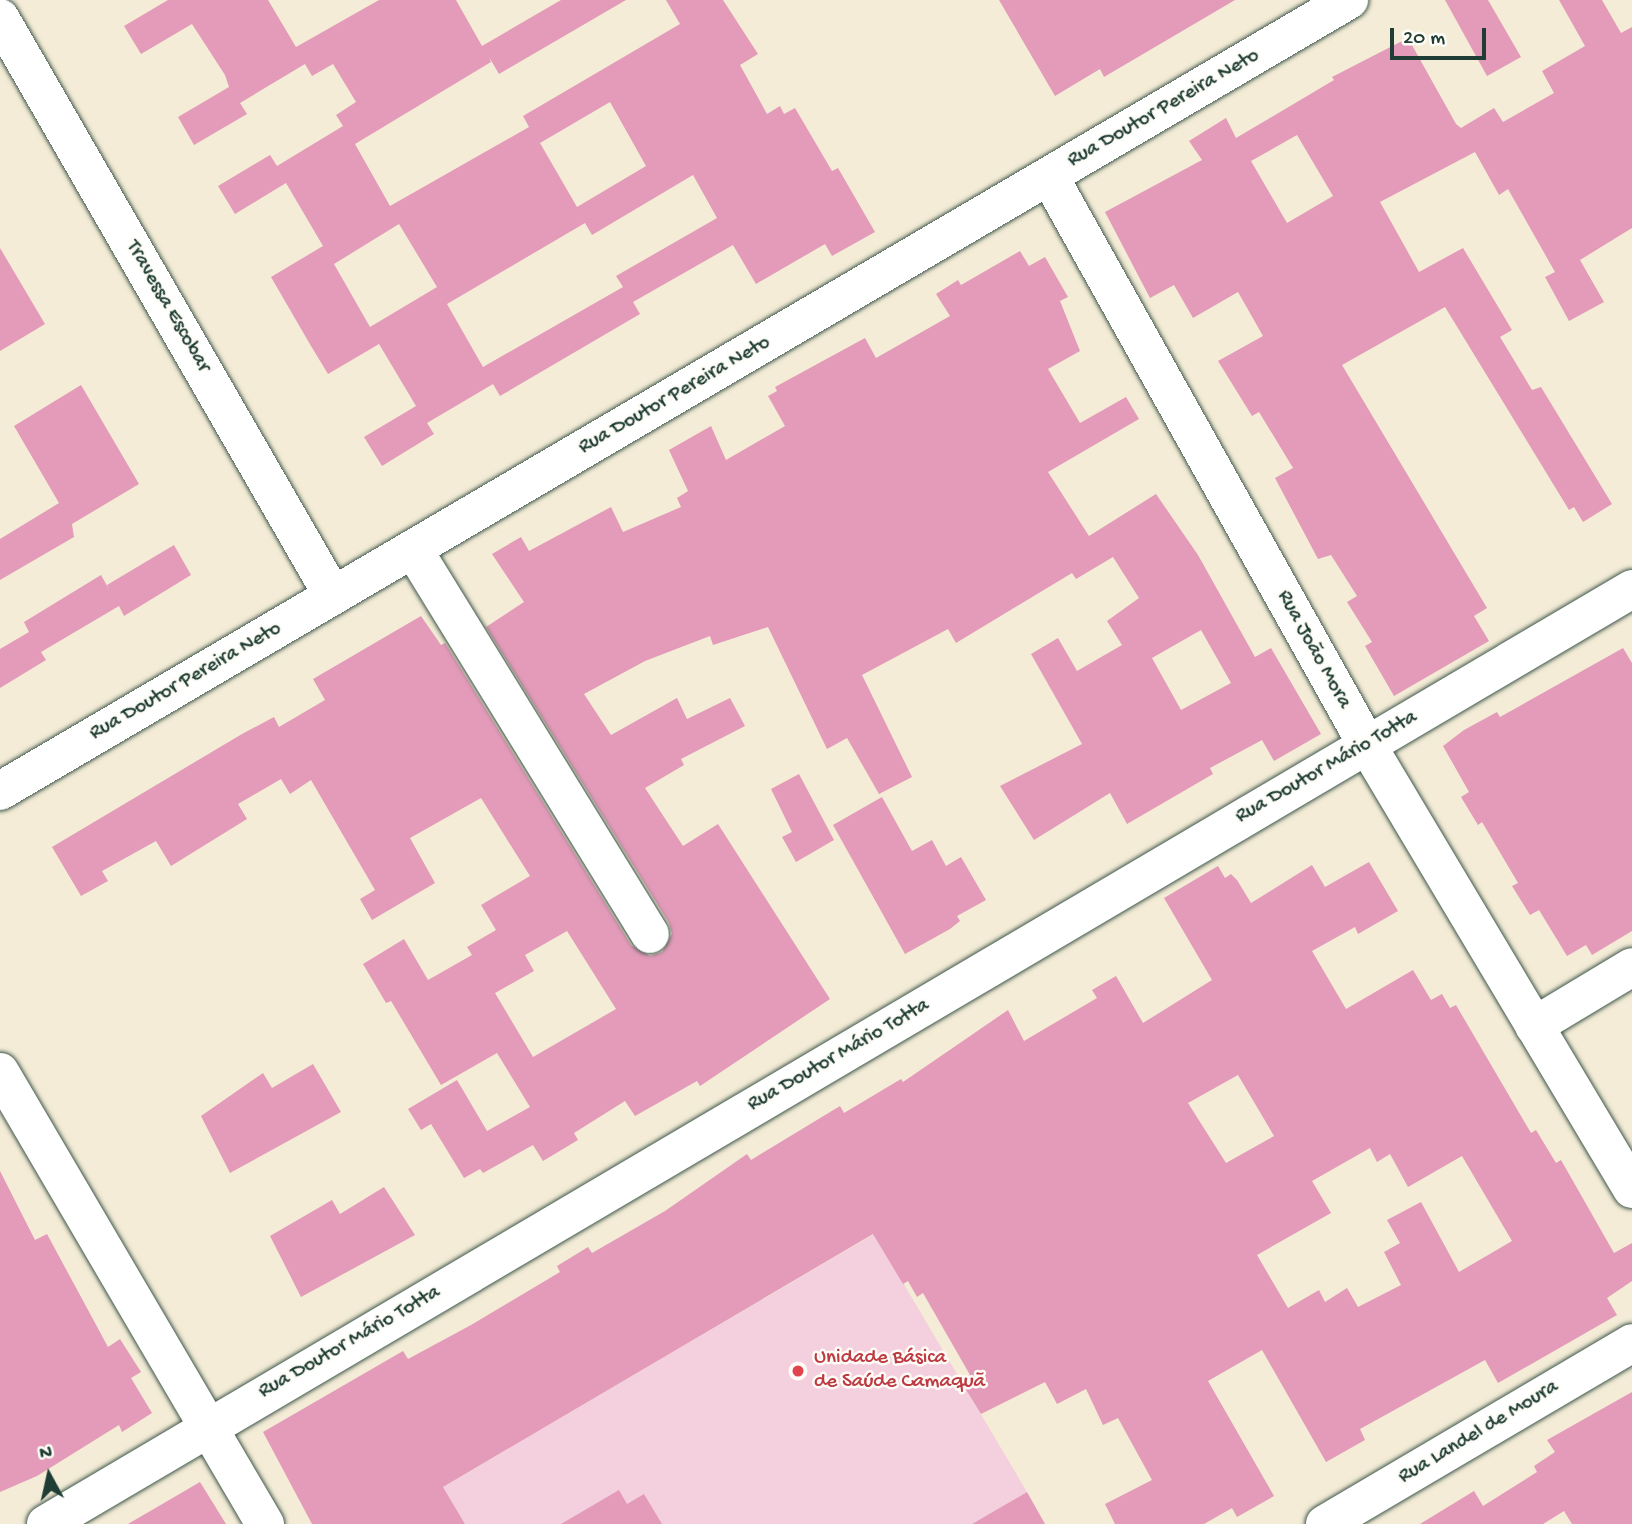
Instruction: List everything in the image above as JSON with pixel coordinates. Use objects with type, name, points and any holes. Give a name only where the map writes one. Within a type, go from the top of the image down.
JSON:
[{"type":"street","name":"Rua Doutor Pereira Neto","points":[[0,791],[1349,0]]},
{"type":"street","name":"Travessa Escobar","points":[[0,18],[333,596]]},
{"type":"street","name":"Rua João Mora","points":[[1049,176],[1367,745],[1632,1189]]},
{"type":"street","points":[[412,549],[650,934]]},
{"type":"street","name":"Rua Doutor Mário Totta","points":[[46,1524],[1632,589]]},
{"type":"street","points":[[1534,1026],[1632,967]]},
{"type":"street","points":[[0,1072],[265,1524]]},
{"type":"street","name":"Rua Landel de Moura","points":[[1325,1524],[1632,1343]]},
{"type":"shaded area","name":"Unidade Básica de Saúde Camaquã","points":[[874,1234],[1027,1492],[972,1524],[465,1524],[443,1487]]},
{"type":"building","points":[[168,0],[268,0],[296,47],[379,0],[456,0],[482,46],[561,0],[626,0],[499,74],[489,57],[491,62],[355,144],[390,206],[529,127],[523,116],[680,24],[666,0],[723,0],[758,54],[740,65],[767,114],[780,106],[784,114],[795,108],[832,171],[838,168],[875,232],[832,256],[825,244],[756,284],[733,245],[633,302],[640,314],[500,396],[493,384],[427,423],[434,434],[382,466],[364,437],[416,406],[379,344],[328,374],[271,277],[323,246],[286,183],[235,214],[218,186],[270,155],[277,166],[343,126],[336,115],[356,102],[333,64],[312,76],[305,64],[240,103],[247,114],[194,145],[178,117],[229,87],[225,75],[192,24],[141,54],[124,26]],"holes":[[[610,102],[646,166],[577,207],[540,143]],[[693,175],[717,218],[616,276],[623,287],[483,367],[447,304],[585,223],[592,235]],[[399,224],[437,287],[370,327],[334,264]]]},
{"type":"building","points":[[999,0],[1235,0],[1104,77],[1100,69],[1055,96]]},
{"type":"building","points":[[1445,0],[1488,0],[1521,57],[1487,76]]},
{"type":"building","points":[[1559,0],[1602,0],[1621,33],[1632,27],[1632,228],[1580,260],[1604,302],[1569,321],[1545,277],[1555,272],[1508,189],[1499,195],[1475,152],[1380,202],[1419,272],[1463,248],[1512,330],[1500,337],[1532,390],[1541,387],[1612,504],[1583,522],[1574,507],[1569,510],[1445,307],[1342,365],[1487,608],[1474,616],[1489,641],[1394,696],[1365,646],[1372,642],[1347,602],[1357,596],[1331,555],[1318,559],[1275,478],[1293,468],[1259,412],[1252,416],[1218,361],[1263,336],[1238,292],[1193,318],[1174,285],[1150,298],[1105,212],[1202,160],[1189,141],[1226,118],[1236,138],[1334,80],[1332,77],[1408,38],[1456,124],[1461,128],[1494,108],[1503,122],[1554,93],[1542,71],[1585,46]],"holes":[[[1297,135],[1333,196],[1287,223],[1251,161]]]},
{"type":"building","points":[[0,248],[45,324],[0,351]]},
{"type":"building","points":[[1020,251],[1029,266],[1045,257],[1068,297],[1060,301],[1080,351],[1048,369],[1080,423],[1126,397],[1139,419],[1048,472],[1089,536],[1156,494],[1198,555],[1255,657],[1271,648],[1321,734],[1274,761],[1262,740],[1210,768],[1213,774],[1127,824],[1110,793],[1034,840],[1000,786],[1082,744],[1031,654],[1058,638],[1077,671],[1122,645],[1107,621],[1139,598],[1113,557],[1076,579],[1072,573],[956,643],[948,629],[862,675],[912,777],[879,794],[847,738],[827,749],[768,627],[713,645],[710,636],[645,661],[584,694],[611,735],[677,698],[687,719],[730,698],[745,726],[681,759],[684,765],[645,788],[683,846],[718,824],[830,999],[700,1086],[697,1081],[635,1116],[625,1101],[574,1133],[578,1140],[543,1161],[533,1145],[483,1173],[480,1169],[464,1178],[431,1124],[421,1130],[408,1109],[457,1080],[487,1131],[530,1107],[497,1053],[441,1085],[391,1001],[386,1003],[363,964],[404,939],[428,980],[472,955],[467,947],[496,930],[481,905],[530,876],[481,798],[410,838],[435,883],[372,920],[360,899],[375,890],[311,780],[290,794],[281,779],[238,804],[247,819],[171,866],[156,841],[102,871],[108,881],[81,896],[52,847],[242,734],[274,717],[279,727],[325,700],[313,679],[421,616],[441,645],[445,643],[631,945],[650,956],[662,952],[672,934],[669,923],[486,627],[524,602],[492,554],[521,537],[529,551],[611,507],[623,532],[681,507],[677,498],[688,491],[669,450],[711,426],[726,460],[785,426],[768,396],[777,391],[775,387],[865,338],[876,358],[950,316],[936,294],[958,280],[961,285]],"holes":[[[1201,630],[1231,683],[1181,710],[1152,658]],[[567,931],[616,1009],[533,1057],[495,993],[534,971],[525,955]]]},
{"type":"building","points":[[81,385],[139,484],[72,524],[74,537],[0,580],[0,539],[59,503],[14,426]]},
{"type":"building","points":[[174,545],[191,575],[124,616],[119,606],[41,652],[46,660],[0,688],[0,649],[29,632],[24,622],[101,575],[110,591],[107,585]]},
{"type":"building","points":[[1623,648],[1632,663],[1632,931],[1592,955],[1586,945],[1567,956],[1539,910],[1530,915],[1512,886],[1518,883],[1482,822],[1478,825],[1461,797],[1469,792],[1443,746],[1464,730],[1497,712],[1500,717]]},
{"type":"building","points":[[799,774],[834,840],[796,862],[782,837],[792,832],[771,789]]},
{"type":"building","points":[[882,797],[912,851],[932,840],[946,866],[961,857],[986,900],[957,916],[960,921],[950,929],[905,954],[833,825]]},
{"type":"building","points":[[1369,862],[1398,911],[1358,934],[1355,927],[1312,951],[1346,1009],[1413,970],[1431,1000],[1442,994],[1450,1008],[1456,1005],[1531,1133],[1536,1130],[1556,1163],[1561,1160],[1614,1253],[1632,1243],[1632,1281],[1607,1298],[1617,1315],[1498,1383],[1485,1360],[1360,1429],[1365,1440],[1326,1462],[1262,1350],[1208,1381],[1274,1496],[1237,1517],[1232,1508],[1204,1524],[1115,1524],[1105,1504],[1152,1480],[1118,1418],[1103,1425],[1086,1389],[1057,1404],[1045,1382],[981,1414],[960,1380],[970,1375],[923,1293],[917,1297],[908,1281],[903,1284],[873,1234],[443,1487],[465,1524],[312,1524],[263,1432],[403,1351],[408,1359],[471,1325],[560,1272],[557,1266],[588,1247],[592,1253],[665,1211],[747,1154],[751,1160],[840,1106],[844,1113],[901,1079],[903,1082],[1008,1010],[1024,1041],[1097,998],[1092,990],[1116,976],[1143,1023],[1212,980],[1164,898],[1218,866],[1225,878],[1231,874],[1237,880],[1251,903],[1312,865],[1325,887]],"holes":[[[1238,1075],[1274,1136],[1226,1163],[1188,1103]],[[1370,1148],[1377,1162],[1390,1154],[1408,1187],[1462,1156],[1512,1241],[1459,1272],[1421,1202],[1387,1220],[1400,1243],[1384,1252],[1401,1285],[1358,1307],[1347,1288],[1325,1302],[1319,1290],[1288,1308],[1257,1255],[1331,1213],[1312,1181]]]},
{"type":"building","points":[[313,1064],[341,1112],[230,1173],[201,1116],[263,1073],[272,1088]]},
{"type":"building","points":[[0,1171],[35,1240],[47,1234],[108,1347],[120,1339],[141,1372],[131,1378],[152,1413],[122,1432],[119,1425],[37,1476],[0,1492]]},
{"type":"building","points":[[384,1187],[415,1235],[301,1297],[270,1236],[332,1200],[340,1214]]},
{"type":"building","points":[[1632,1392],[1632,1524],[1572,1524],[1564,1511],[1543,1524],[1420,1524],[1474,1491],[1483,1506],[1537,1472],[1534,1466],[1555,1452],[1547,1440]]},
{"type":"building","points":[[200,1482],[226,1524],[128,1524]]},
{"type":"building","points":[[619,1490],[627,1504],[644,1494],[662,1524],[561,1524]]},
{"type":"building","points":[[1027,1492],[1045,1524],[972,1524]]},
{"type":"place","name":"Unidade Básica de Saúde Camaquã","points":[[798,1371]]}]
